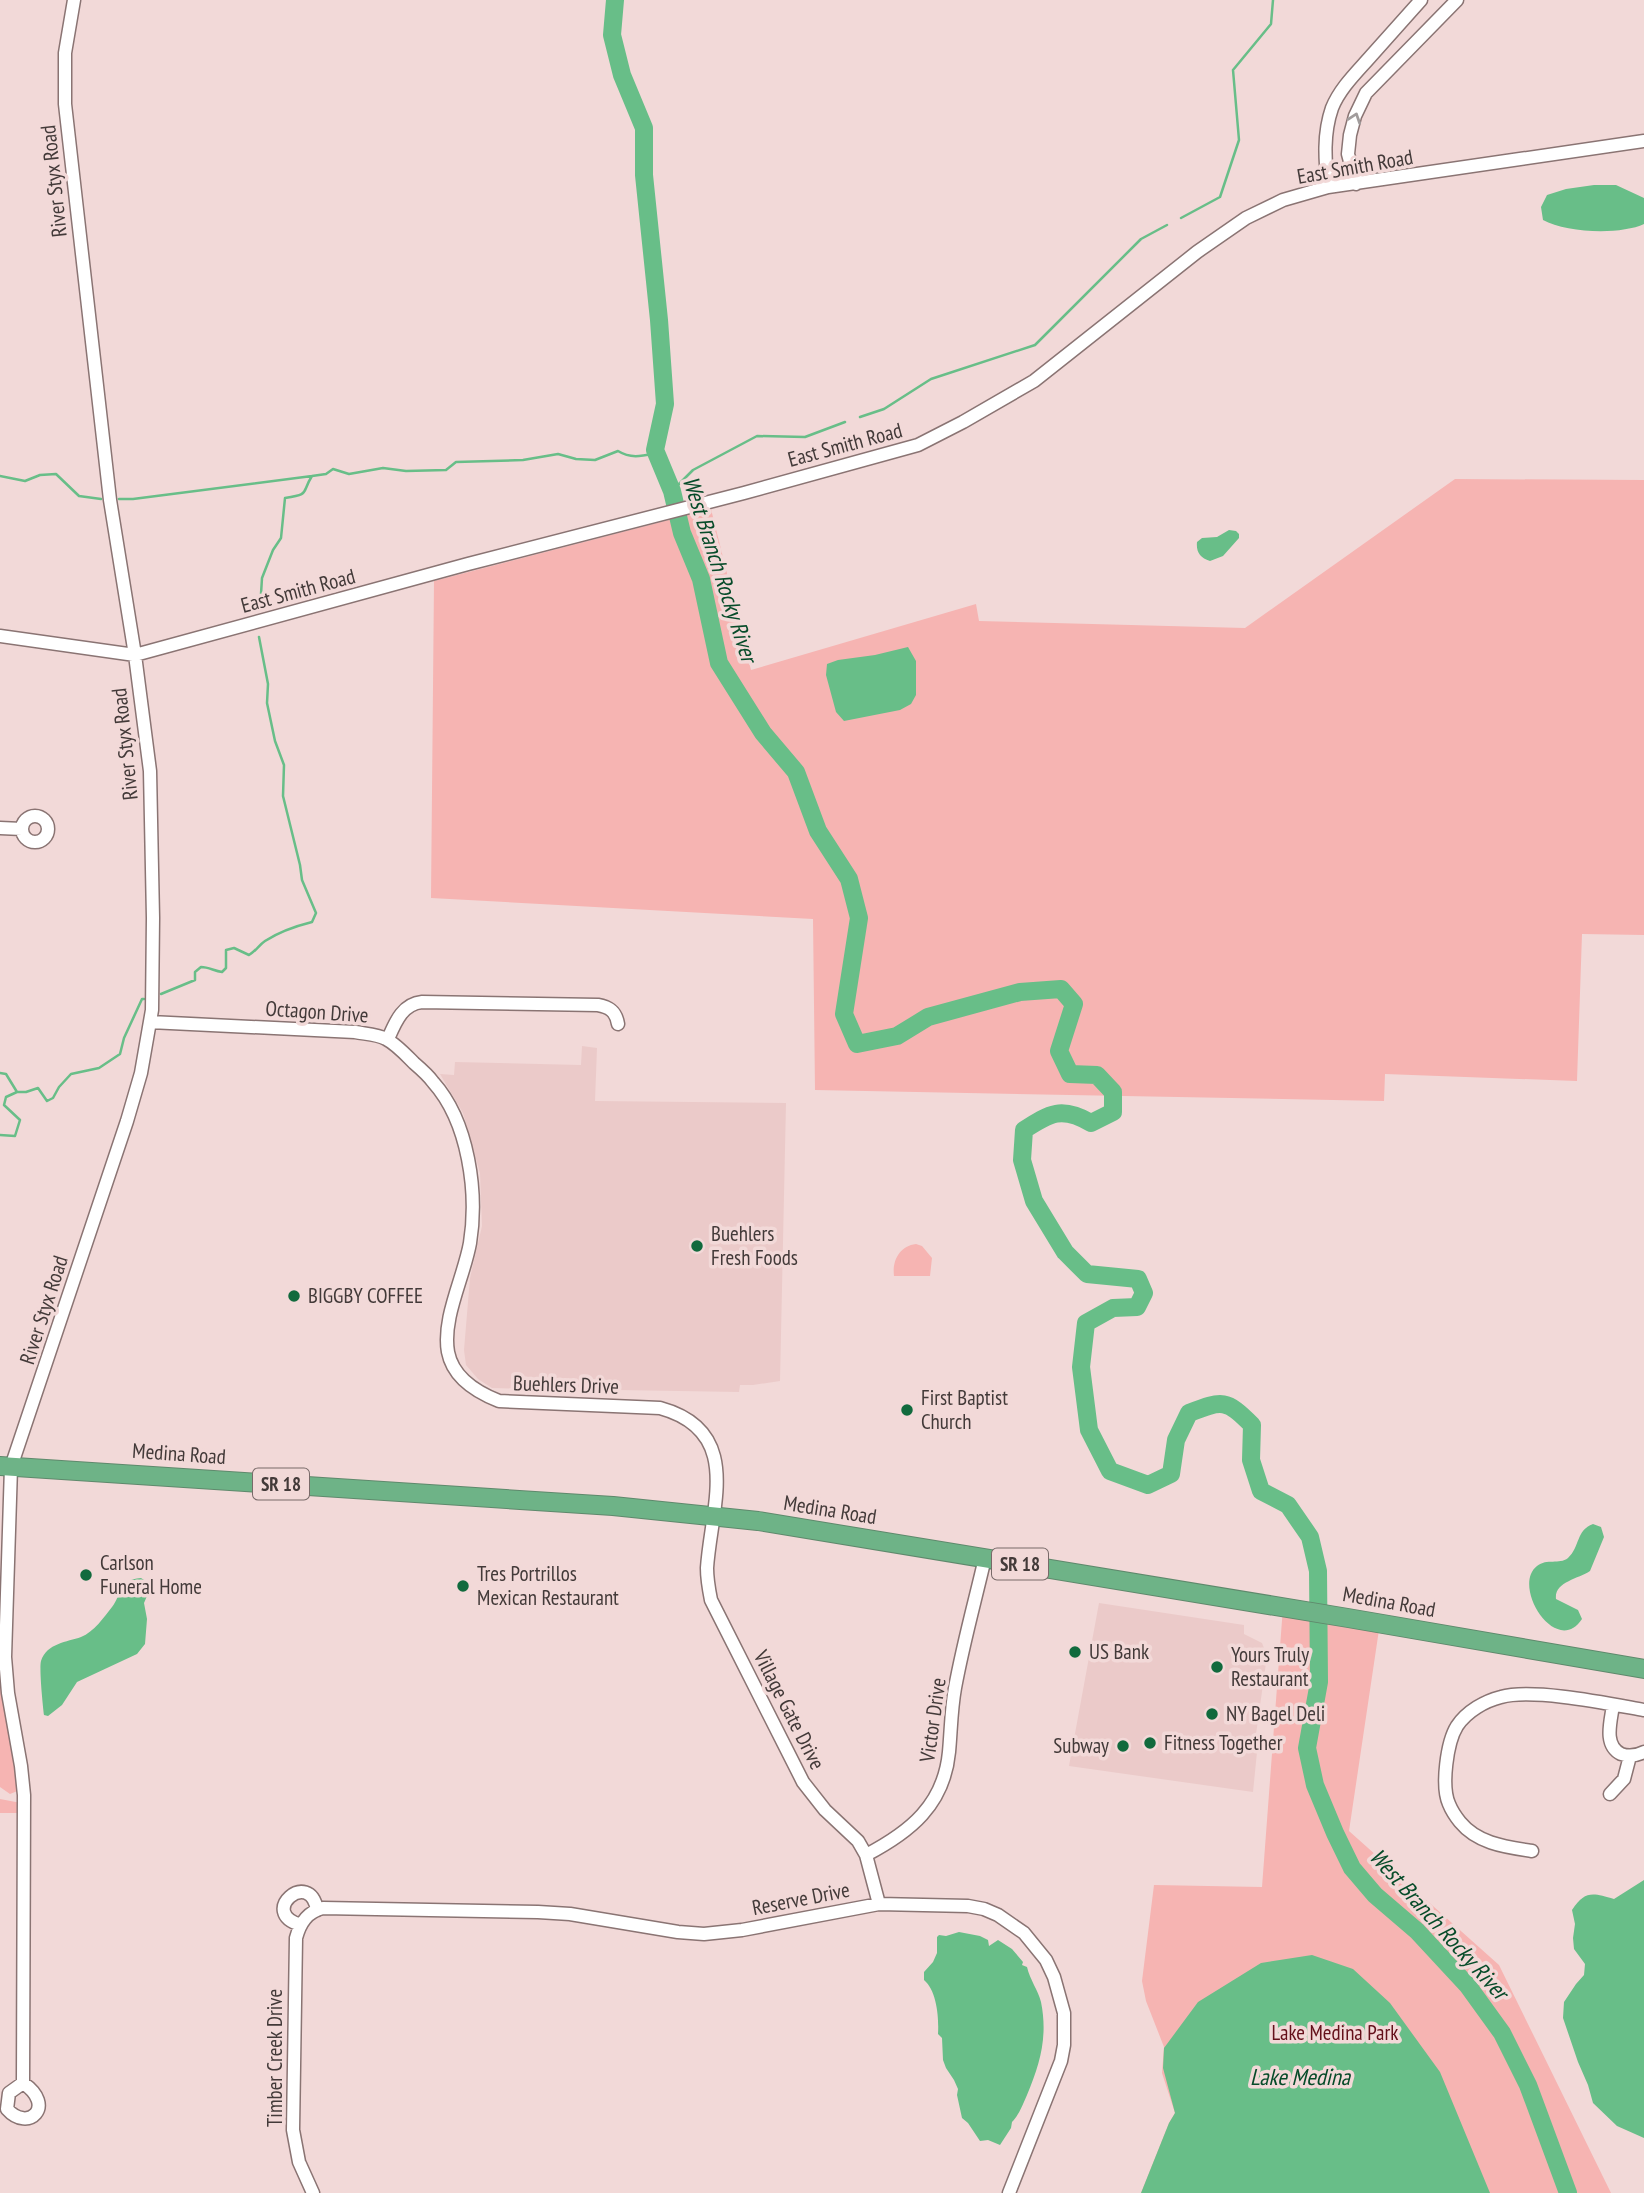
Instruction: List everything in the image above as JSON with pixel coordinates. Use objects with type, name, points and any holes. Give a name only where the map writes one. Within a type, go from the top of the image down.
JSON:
[{"type":"highway","name":"Medina Road","points":[[6,1466],[613,1506],[771,1523],[1644,1669]]},
{"type":"street","name":"River Styx Road","points":[[23,2083],[24,1796],[5,1657],[6,1466],[127,1121],[141,1073],[150,1022],[153,918],[150,771],[110,500],[65,104],[65,53],[74,0]]},
{"type":"street","points":[[1328,187],[1325,141],[1333,106],[1341,90],[1421,0]]},
{"type":"street","points":[[1356,184],[1348,154],[1350,135],[1366,93],[1457,0]]},
{"type":"street","name":"East Smith Road","points":[[0,636],[135,655],[918,445],[1034,381],[1197,252],[1246,218],[1283,200],[1328,187],[1644,141]]},
{"type":"street","points":[[0,828],[22,829]]},
{"type":"street","name":"Octagon Drive","points":[[150,1022],[355,1032],[388,1039],[405,1008],[422,1002],[598,1005],[611,1009],[618,1024]]},
{"type":"street","name":"Buehlers Drive","points":[[388,1039],[435,1083],[453,1114],[471,1171],[474,1209],[470,1244],[447,1329],[448,1354],[460,1378],[483,1395],[499,1401],[660,1408],[675,1412],[695,1424],[707,1437],[715,1455],[718,1475],[714,1516]]},
{"type":"street","name":"Village Gate Drive","points":[[714,1516],[707,1569],[708,1586],[716,1613],[803,1782],[825,1810],[858,1841],[866,1855],[879,1904]]},
{"type":"street","name":"Victor Drive","points":[[866,1855],[913,1826],[924,1814],[940,1787],[949,1754],[955,1687],[985,1558]]},
{"type":"street","points":[[1532,1852],[1499,1846],[1477,1836],[1461,1823],[1448,1802],[1446,1776],[1450,1743],[1458,1724],[1477,1706],[1503,1696],[1532,1695],[1644,1710]]},
{"type":"street","points":[[1614,1705],[1610,1740],[1618,1752],[1630,1756],[1644,1752]]},
{"type":"street","points":[[1610,1794],[1624,1779],[1630,1756]]},
{"type":"street","points":[[299,1892],[309,1894],[316,1903],[317,1910],[302,1923],[293,1923],[286,1915],[284,1905],[289,1896],[299,1892]]},
{"type":"street","name":"Reserve Drive","points":[[317,1910],[538,1912],[704,1934],[743,1930],[879,1904],[968,1906],[998,1915],[1012,1923],[1029,1939],[1045,1960],[1054,1977],[1064,2013],[1061,2062],[1009,2193]]},
{"type":"street","name":"Timber Creek Drive","points":[[302,1923],[296,1938],[293,2130],[299,2162],[313,2193]]},
{"type":"shaded area","points":[[582,1046],[597,1048],[595,1101],[786,1103],[780,1381],[740,1385],[739,1392],[619,1390],[618,1381],[583,1382],[582,1390],[492,1388],[478,1379],[466,1365],[464,1350],[470,1278],[482,1226],[480,1173],[463,1113],[440,1074],[454,1075],[455,1062],[581,1065]]},
{"type":"shaded area","points":[[1099,1603],[1244,1625],[1244,1634],[1262,1643],[1267,1656],[1256,1734],[1258,1742],[1253,1792],[1069,1766]]},
{"type":"green space","points":[[1455,479],[1644,480],[1644,935],[1582,934],[1577,1081],[1385,1074],[1384,1101],[815,1090],[813,919],[431,898],[434,581],[711,509],[751,670],[976,604],[979,621],[1245,628]]},
{"type":"green space","points":[[910,1245],[922,1246],[932,1258],[930,1276],[894,1276],[898,1255]]},
{"type":"green space","name":"Lake Medina Park","points":[[1283,1607],[1380,1623],[1349,1831],[1499,1965],[1611,2193],[1141,2193],[1175,2113],[1162,2073],[1164,2047],[1146,2001],[1142,1981],[1154,1885],[1262,1887]]},
{"type":"green space","points":[[0,1675],[20,1790],[10,1794],[0,1787]]},
{"type":"green space","points":[[0,1799],[21,1803],[22,1813],[0,1813]]},
{"type":"water","points":[[1594,185],[1616,185],[1644,198],[1644,224],[1622,230],[1594,231],[1565,228],[1543,220],[1541,207],[1547,195]]},
{"type":"water","points":[[1229,530],[1236,531],[1239,538],[1223,556],[1210,561],[1201,556],[1197,542],[1202,538],[1217,537]]},
{"type":"water","points":[[908,647],[916,661],[916,695],[911,704],[900,710],[844,721],[836,712],[826,675],[827,664]]},
{"type":"water","points":[[1593,1524],[1601,1527],[1604,1537],[1590,1571],[1563,1585],[1556,1593],[1556,1599],[1578,1610],[1582,1619],[1572,1629],[1560,1630],[1549,1625],[1540,1615],[1529,1588],[1530,1576],[1541,1564],[1568,1558],[1581,1534]]},
{"type":"water","points":[[141,1578],[147,1582],[150,1589],[144,1603],[147,1619],[145,1644],[137,1654],[77,1682],[62,1705],[48,1716],[44,1715],[40,1671],[44,1655],[53,1647],[90,1632],[112,1607],[124,1584]]},
{"type":"water","points":[[1644,1880],[1644,2138],[1617,2126],[1593,2103],[1563,2018],[1564,2002],[1584,1975],[1585,1964],[1574,1949],[1575,1924],[1572,1910],[1585,1896],[1614,1899]]},
{"type":"water","points":[[959,1932],[980,1936],[988,1940],[989,1946],[998,1940],[1012,1949],[1023,1962],[1022,1965],[1027,1967],[1041,2002],[1044,2027],[1039,2061],[1022,2106],[1000,2145],[988,2140],[980,2141],[962,2118],[958,2089],[943,2060],[942,2038],[938,2034],[934,1998],[924,1980],[924,1972],[937,1953],[937,1937]]},
{"type":"water","name":"Lake Medina","points":[[1312,1955],[1353,1969],[1390,2003],[1440,2072],[1490,2193],[1141,2193],[1175,2113],[1163,2068],[1164,2048],[1198,2002],[1261,1963]]},
{"type":"waterway","name":"West Branch Rocky River","points":[[615,0],[612,35],[622,75],[644,128],[644,175],[665,404],[655,450],[672,491],[682,533],[701,579],[719,663],[763,733],[796,772],[818,831],[849,879],[859,918],[844,1014],[857,1044],[897,1036],[928,1017],[1020,992],[1061,989],[1074,1004],[1059,1051],[1070,1074],[1097,1075],[1113,1092],[1113,1112],[1091,1123],[1064,1113],[1041,1119],[1024,1130],[1022,1160],[1034,1201],[1065,1252],[1087,1274],[1138,1279],[1144,1293],[1137,1307],[1113,1308],[1086,1323],[1081,1367],[1089,1430],[1110,1471],[1148,1485],[1171,1474],[1176,1440],[1189,1413],[1224,1404],[1236,1410],[1252,1425],[1251,1460],[1261,1491],[1288,1505],[1310,1537],[1318,1571],[1319,1682],[1307,1748],[1315,1785],[1352,1868],[1375,1895],[1417,1931],[1468,1986],[1502,2033],[1528,2085],[1568,2193]]},
{"type":"waterway","points":[[1181,218],[1220,197],[1239,140],[1233,70],[1271,24],[1273,0]]},
{"type":"waterway","points":[[860,417],[884,409],[931,379],[1035,345],[1141,239],[1167,225]]},
{"type":"waterway","points":[[672,491],[693,470],[757,436],[805,437],[845,422]]},
{"type":"waterway","points":[[256,606],[261,594],[262,578],[281,538],[285,498],[302,494],[312,476],[326,474],[333,469],[349,474],[383,468],[406,471],[446,470],[456,462],[523,460],[558,454],[595,460],[618,451],[632,456],[656,453]]},
{"type":"waterway","points":[[0,476],[25,481],[40,475],[56,474],[79,496],[101,499]]},
{"type":"waterway","points":[[119,499],[312,476]]},
{"type":"waterway","points":[[161,994],[195,980],[195,972],[201,967],[222,972],[226,968],[226,950],[234,948],[249,955],[276,935],[312,922],[316,913],[302,880],[283,796],[284,765],[275,741],[267,703],[268,684],[259,637]]},
{"type":"waterway","points":[[0,1073],[6,1074],[17,1092],[38,1088],[47,1101],[53,1098],[71,1074],[99,1068],[120,1054],[124,1038],[144,999]]},
{"type":"waterway","points":[[0,1135],[15,1136],[20,1120],[4,1105],[6,1097],[17,1092]]},
{"type":"place","name":"Buehlers Fresh Foods","points":[[697,1246]]},
{"type":"place","name":"BIGGBY COFFEE","points":[[294,1296]]},
{"type":"place","name":"First Baptist Church","points":[[907,1410]]},
{"type":"place","name":"Carlson Funeral Home","points":[[86,1575]]},
{"type":"place","name":"Tres Portrillos Mexican Restaurant","points":[[463,1586]]},
{"type":"place","name":"US Bank","points":[[1075,1652]]},
{"type":"place","name":"Yours Truly Restaurant","points":[[1217,1667]]},
{"type":"place","name":"NY Bagel Deli","points":[[1212,1714]]},
{"type":"place","name":"Fitness Together","points":[[1150,1743]]},
{"type":"place","name":"Subway","points":[[1123,1746]]}]
